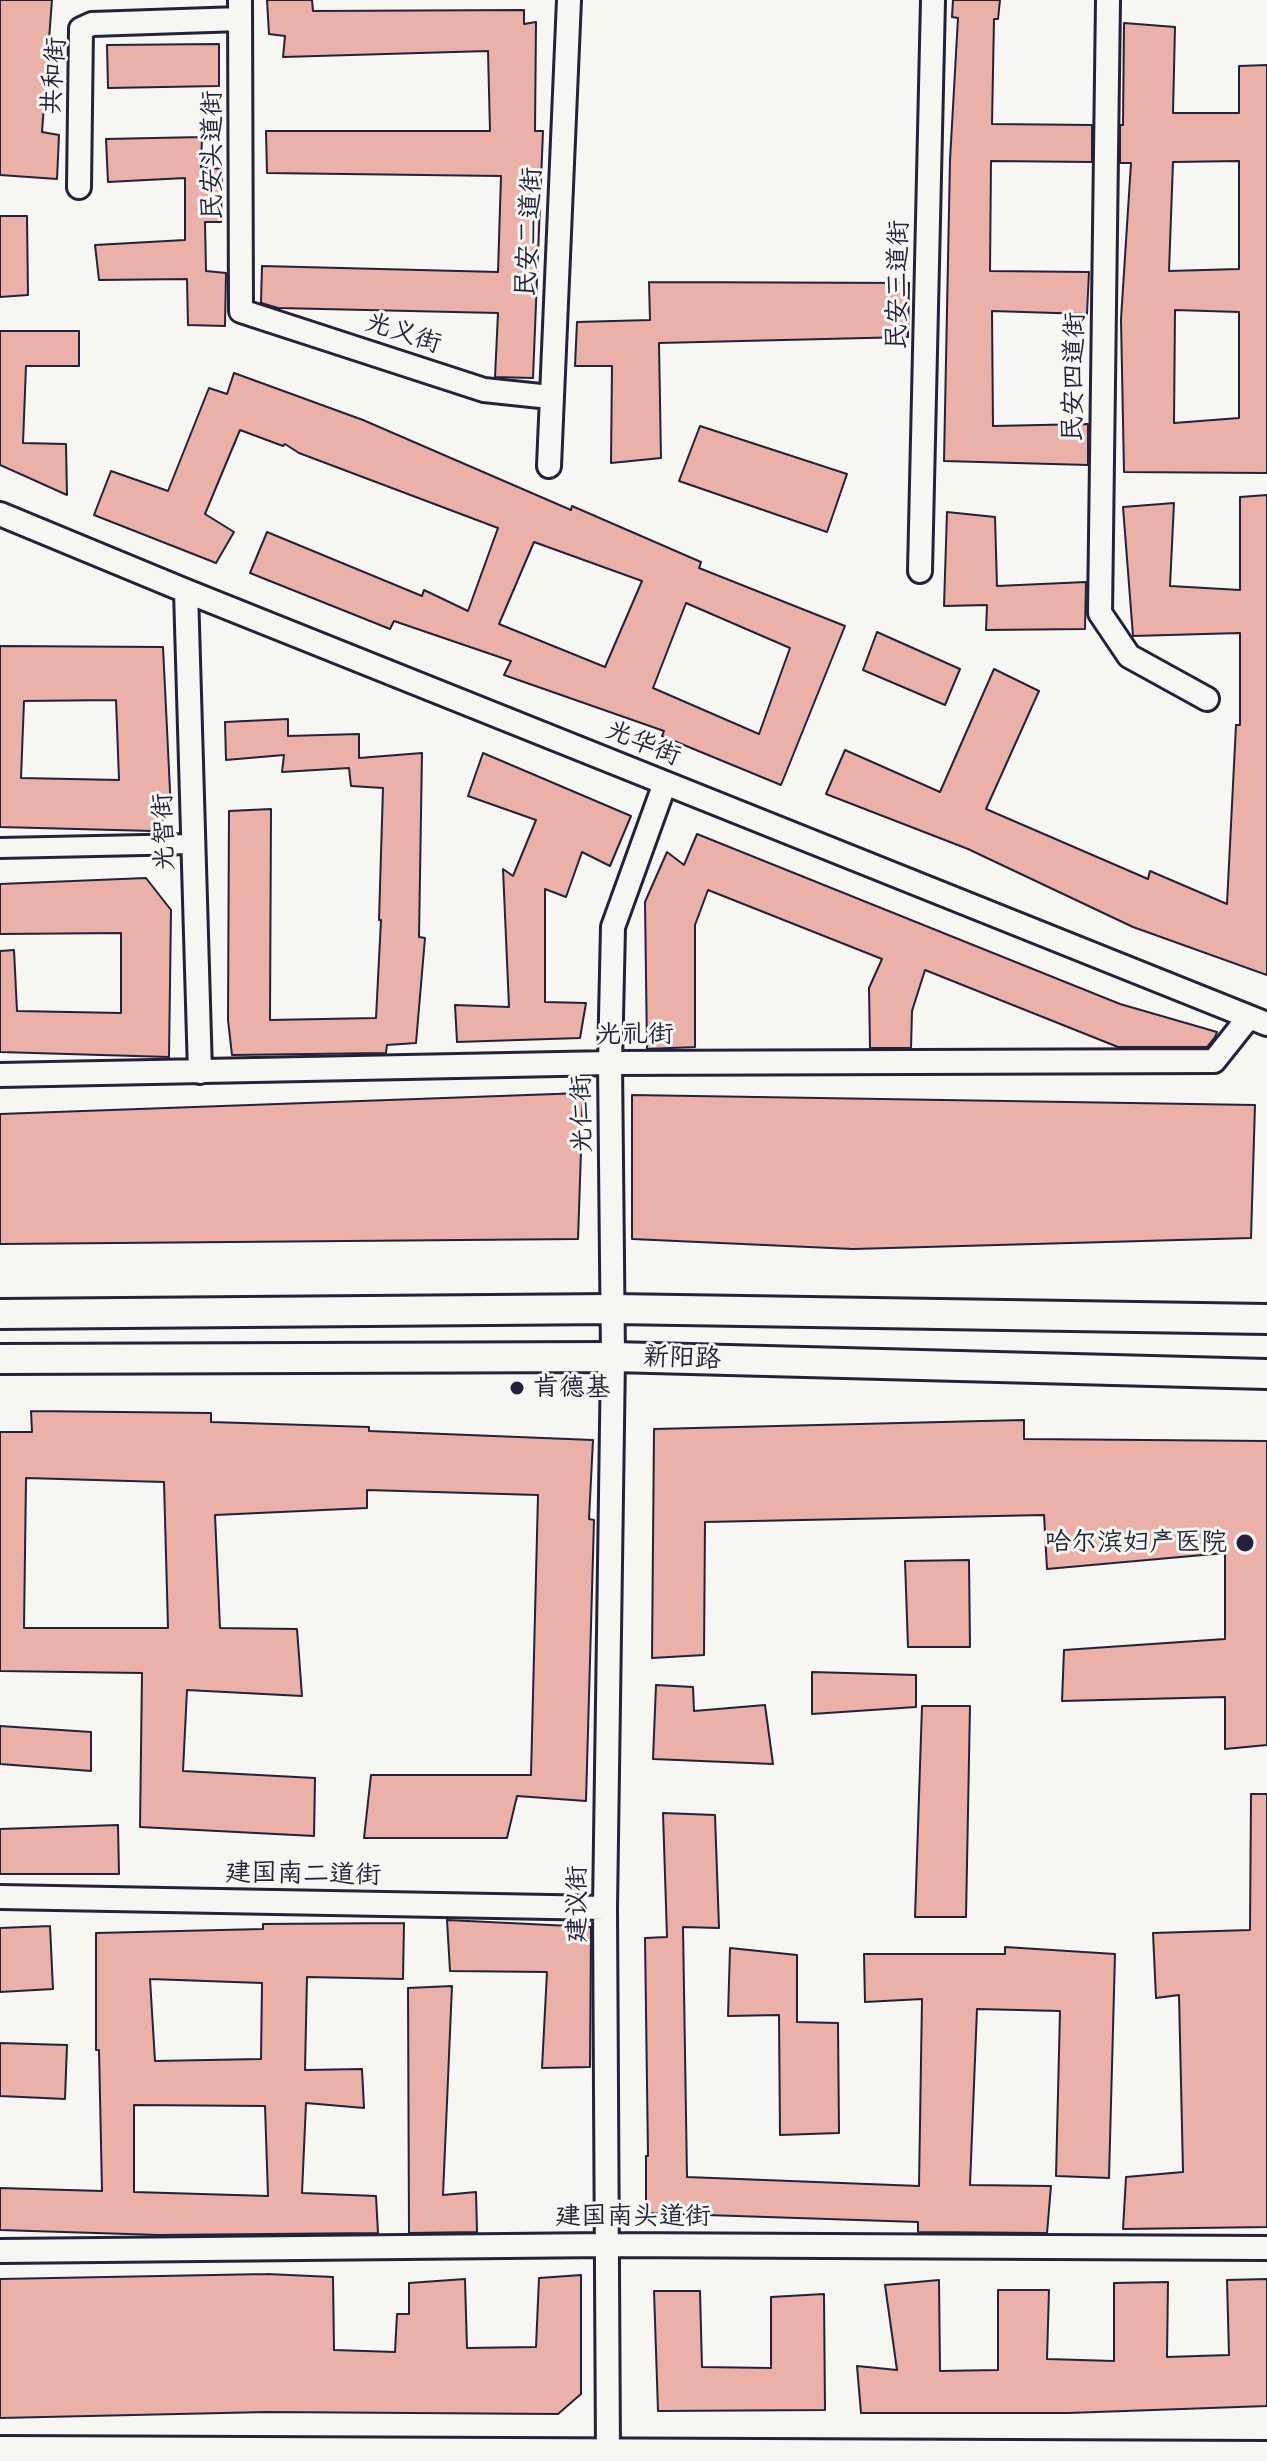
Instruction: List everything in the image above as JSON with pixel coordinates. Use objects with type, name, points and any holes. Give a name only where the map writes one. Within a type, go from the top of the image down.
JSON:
[{"type":"main road","name":"新阳路","points":[[0,1314],[613,1309],[1267,1319]]},
{"type":"main road","name":"新阳路","points":[[0,1359],[613,1357],[1267,1374]]},
{"type":"main road","points":[[0,2451],[1267,2456]]},
{"type":"street","name":"民安二道街","points":[[549,466],[569,0]]},
{"type":"street","name":"民安三道街","points":[[920,571],[933,0]]},
{"type":"street","name":"民安四道街","points":[[1108,0],[1100,613],[1129,656],[1207,699]]},
{"type":"street","name":"共和街","points":[[79,187],[81,29],[92,24],[240,9]]},
{"type":"street","name":"民安头道街","points":[[240,9],[241,311]]},
{"type":"street","name":"光义街","points":[[241,311],[484,390],[550,397]]},
{"type":"street","name":"光华街","points":[[0,514],[1258,1020]]},
{"type":"street","name":"光智街","points":[[186,591],[200,1072]]},
{"type":"street","name":"光仁街","points":[[613,1357],[610,1063],[613,927],[665,783]]},
{"type":"street","points":[[0,848],[193,844]]},
{"type":"street","name":"光礼街","points":[[0,1075],[610,1063],[1214,1061],[1258,1020]]},
{"type":"street","name":"建议街","points":[[608,2453],[605,1908],[613,1357]]},
{"type":"street","name":"建国南二道街","points":[[0,1897],[605,1908]]},
{"type":"street","name":"建国南头道街","points":[[0,2251],[606,2245],[1267,2248]]},
{"type":"building","points":[[0,0],[52,0],[42,132],[59,135],[57,179],[0,175]]},
{"type":"building","points":[[267,0],[312,0],[313,11],[524,10],[524,24],[536,22],[535,131],[543,131],[533,378],[495,377],[498,313],[278,308],[261,303],[262,266],[498,272],[501,176],[267,173],[266,131],[490,131],[488,51],[283,57],[285,36],[269,34]]},
{"type":"building","points":[[953,0],[1000,0],[998,19],[994,19],[992,124],[1092,125],[1092,162],[991,161],[990,271],[1089,272],[1087,314],[992,311],[993,426],[1088,424],[1088,465],[944,461],[950,160],[958,18],[952,17]]},
{"type":"building","points":[[1124,23],[1175,27],[1173,113],[1239,113],[1239,66],[1267,65],[1267,473],[1124,472],[1121,319],[1131,163],[1120,163],[1120,125],[1123,125]],"holes":[[[1239,161],[1239,269],[1169,271],[1173,162]],[[1175,310],[1239,312],[1239,418],[1174,423]]]},
{"type":"building","points":[[219,44],[219,86],[108,88],[107,45]]},
{"type":"building","points":[[202,137],[201,167],[222,169],[221,222],[205,222],[206,271],[226,273],[225,326],[188,325],[187,279],[99,280],[95,245],[185,240],[185,178],[108,182],[106,139]]},
{"type":"building","points":[[0,216],[27,216],[28,295],[0,297]]},
{"type":"building","points":[[649,282],[909,283],[908,337],[659,343],[661,458],[611,463],[612,366],[575,366],[577,322],[650,320]]},
{"type":"building","points":[[0,331],[79,331],[79,366],[26,366],[23,443],[66,444],[67,495],[0,465]]},
{"type":"building","points":[[234,373],[363,420],[571,510],[572,506],[701,562],[699,568],[845,626],[781,785],[662,736],[664,731],[504,675],[511,661],[394,621],[390,629],[250,573],[267,532],[422,596],[424,590],[468,611],[498,528],[299,453],[285,444],[283,446],[240,430],[205,514],[234,532],[216,563],[94,515],[111,471],[168,491],[209,388],[227,394]],"holes":[[[534,542],[642,581],[605,667],[499,624]],[[686,603],[790,648],[759,734],[653,688]]]},
{"type":"building","points":[[700,426],[847,474],[827,532],[679,481]]},
{"type":"building","points":[[1267,495],[1267,975],[1133,927],[968,849],[826,794],[845,750],[940,792],[994,669],[1039,691],[986,809],[1148,879],[1150,871],[1227,904],[1236,725],[1240,725],[1240,633],[1133,636],[1123,507],[1174,503],[1170,586],[1240,590],[1240,497]]},
{"type":"building","points":[[947,512],[995,517],[997,586],[1086,582],[1085,629],[986,630],[987,605],[944,606]]},
{"type":"building","points":[[877,632],[960,669],[945,705],[863,670]]},
{"type":"building","points":[[0,646],[163,647],[171,811],[153,831],[0,827]],"holes":[[[116,700],[119,780],[21,778],[24,701]]]},
{"type":"building","points":[[288,719],[288,736],[359,734],[359,758],[422,753],[419,937],[425,938],[416,1043],[387,1045],[386,1053],[232,1055],[228,1020],[229,811],[271,809],[270,1020],[376,1018],[383,788],[351,786],[349,768],[282,772],[284,755],[226,760],[225,722]]},
{"type":"building","points":[[483,753],[631,816],[610,866],[582,852],[566,897],[545,889],[545,1002],[586,1003],[580,1038],[457,1042],[455,1005],[509,1007],[503,869],[513,876],[536,820],[468,796]]},
{"type":"building","points":[[697,834],[1120,1004],[1217,1032],[1207,1047],[1118,1047],[925,970],[912,1011],[911,1048],[870,1048],[869,988],[882,959],[708,890],[695,925],[695,1047],[647,1049],[645,902],[667,852],[684,865]]},
{"type":"building","points":[[146,878],[171,910],[169,1057],[0,1052],[0,951],[14,950],[17,1011],[121,1013],[121,933],[0,934],[0,884]]},
{"type":"building","points":[[583,1093],[578,1239],[0,1244],[0,1114]]},
{"type":"building","points":[[632,1095],[1255,1105],[1251,1238],[853,1249],[632,1239]]},
{"type":"building","points":[[31,1411],[211,1413],[211,1422],[369,1427],[369,1431],[593,1440],[589,1519],[594,1520],[586,1801],[517,1796],[507,1838],[364,1838],[371,1775],[531,1775],[538,1495],[367,1490],[367,1508],[215,1515],[220,1628],[297,1629],[302,1696],[187,1690],[183,1771],[315,1778],[314,1836],[140,1827],[142,1673],[0,1671],[0,1432],[32,1432]],"holes":[[[26,1478],[164,1482],[168,1628],[24,1628]]]},
{"type":"building","points":[[1024,1420],[1024,1439],[1267,1441],[1267,1745],[1225,1749],[1225,1697],[1062,1701],[1064,1650],[1225,1639],[1225,1553],[1047,1569],[1044,1515],[705,1522],[704,1655],[652,1658],[654,1429]]},
{"type":"building","points":[[969,1560],[970,1647],[908,1647],[905,1561]]},
{"type":"building","points":[[812,1672],[916,1675],[916,1707],[812,1714]]},
{"type":"building","points":[[656,1685],[693,1687],[694,1711],[765,1705],[773,1764],[653,1759]]},
{"type":"building","points":[[922,1706],[970,1706],[966,1917],[915,1917]]},
{"type":"building","points":[[0,1726],[91,1732],[91,1771],[0,1764]]},
{"type":"building","points":[[1251,1794],[1267,1794],[1267,2227],[1123,2229],[1126,2177],[1183,2172],[1179,1995],[1156,1998],[1153,1933],[1250,1930]]},
{"type":"building","points":[[663,1813],[715,1815],[719,1928],[683,1927],[687,2177],[919,2186],[922,1999],[865,2002],[864,1954],[1005,1954],[1005,1947],[1115,1954],[1109,2178],[1056,2176],[1060,2011],[977,2009],[970,2185],[1051,2186],[1047,2233],[918,2232],[918,2222],[646,2213],[645,1938],[667,1937]]},
{"type":"building","points":[[118,1825],[119,1874],[0,1874],[0,1829]]},
{"type":"building","points":[[447,1920],[591,1927],[590,2067],[542,2068],[547,1972],[450,1971]]},
{"type":"building","points":[[404,1923],[403,1979],[307,1977],[305,2070],[362,2069],[364,2108],[306,2103],[302,2193],[376,2196],[378,2233],[159,2235],[0,2230],[0,2188],[102,2191],[99,2050],[96,2050],[96,1933],[263,1929],[263,1924]],"holes":[[[150,1979],[262,1983],[261,2059],[155,2061]],[[134,2105],[265,2106],[268,2196],[134,2192]]]},
{"type":"building","points":[[50,1926],[53,1989],[0,1992],[0,1928]]},
{"type":"building","points":[[730,1948],[797,1955],[797,2022],[838,2023],[839,2133],[780,2135],[779,2015],[728,2016]]},
{"type":"building","points":[[452,1986],[443,2195],[476,2192],[477,2232],[409,2233],[408,1988]]},
{"type":"building","points":[[0,2043],[67,2045],[65,2099],[0,2096]]},
{"type":"building","points":[[267,2274],[333,2277],[334,2350],[395,2352],[397,2314],[409,2314],[409,2283],[465,2279],[467,2348],[536,2347],[539,2278],[581,2275],[581,2394],[558,2414],[267,2412],[0,2418],[0,2279]]},
{"type":"building","points":[[1267,2279],[1267,2406],[1068,2413],[861,2413],[857,2366],[897,2370],[885,2285],[939,2280],[940,2371],[998,2370],[998,2290],[1049,2290],[1047,2359],[1114,2361],[1114,2283],[1168,2282],[1167,2357],[1229,2355],[1227,2280]]},
{"type":"building","points":[[654,2291],[700,2291],[702,2367],[771,2368],[771,2297],[824,2294],[825,2410],[658,2411]]},
{"type":"place","name":"肯德基","points":[[517,1388]]},
{"type":"place","name":"哈尔滨妇产医院","points":[[1245,1543]]}]
